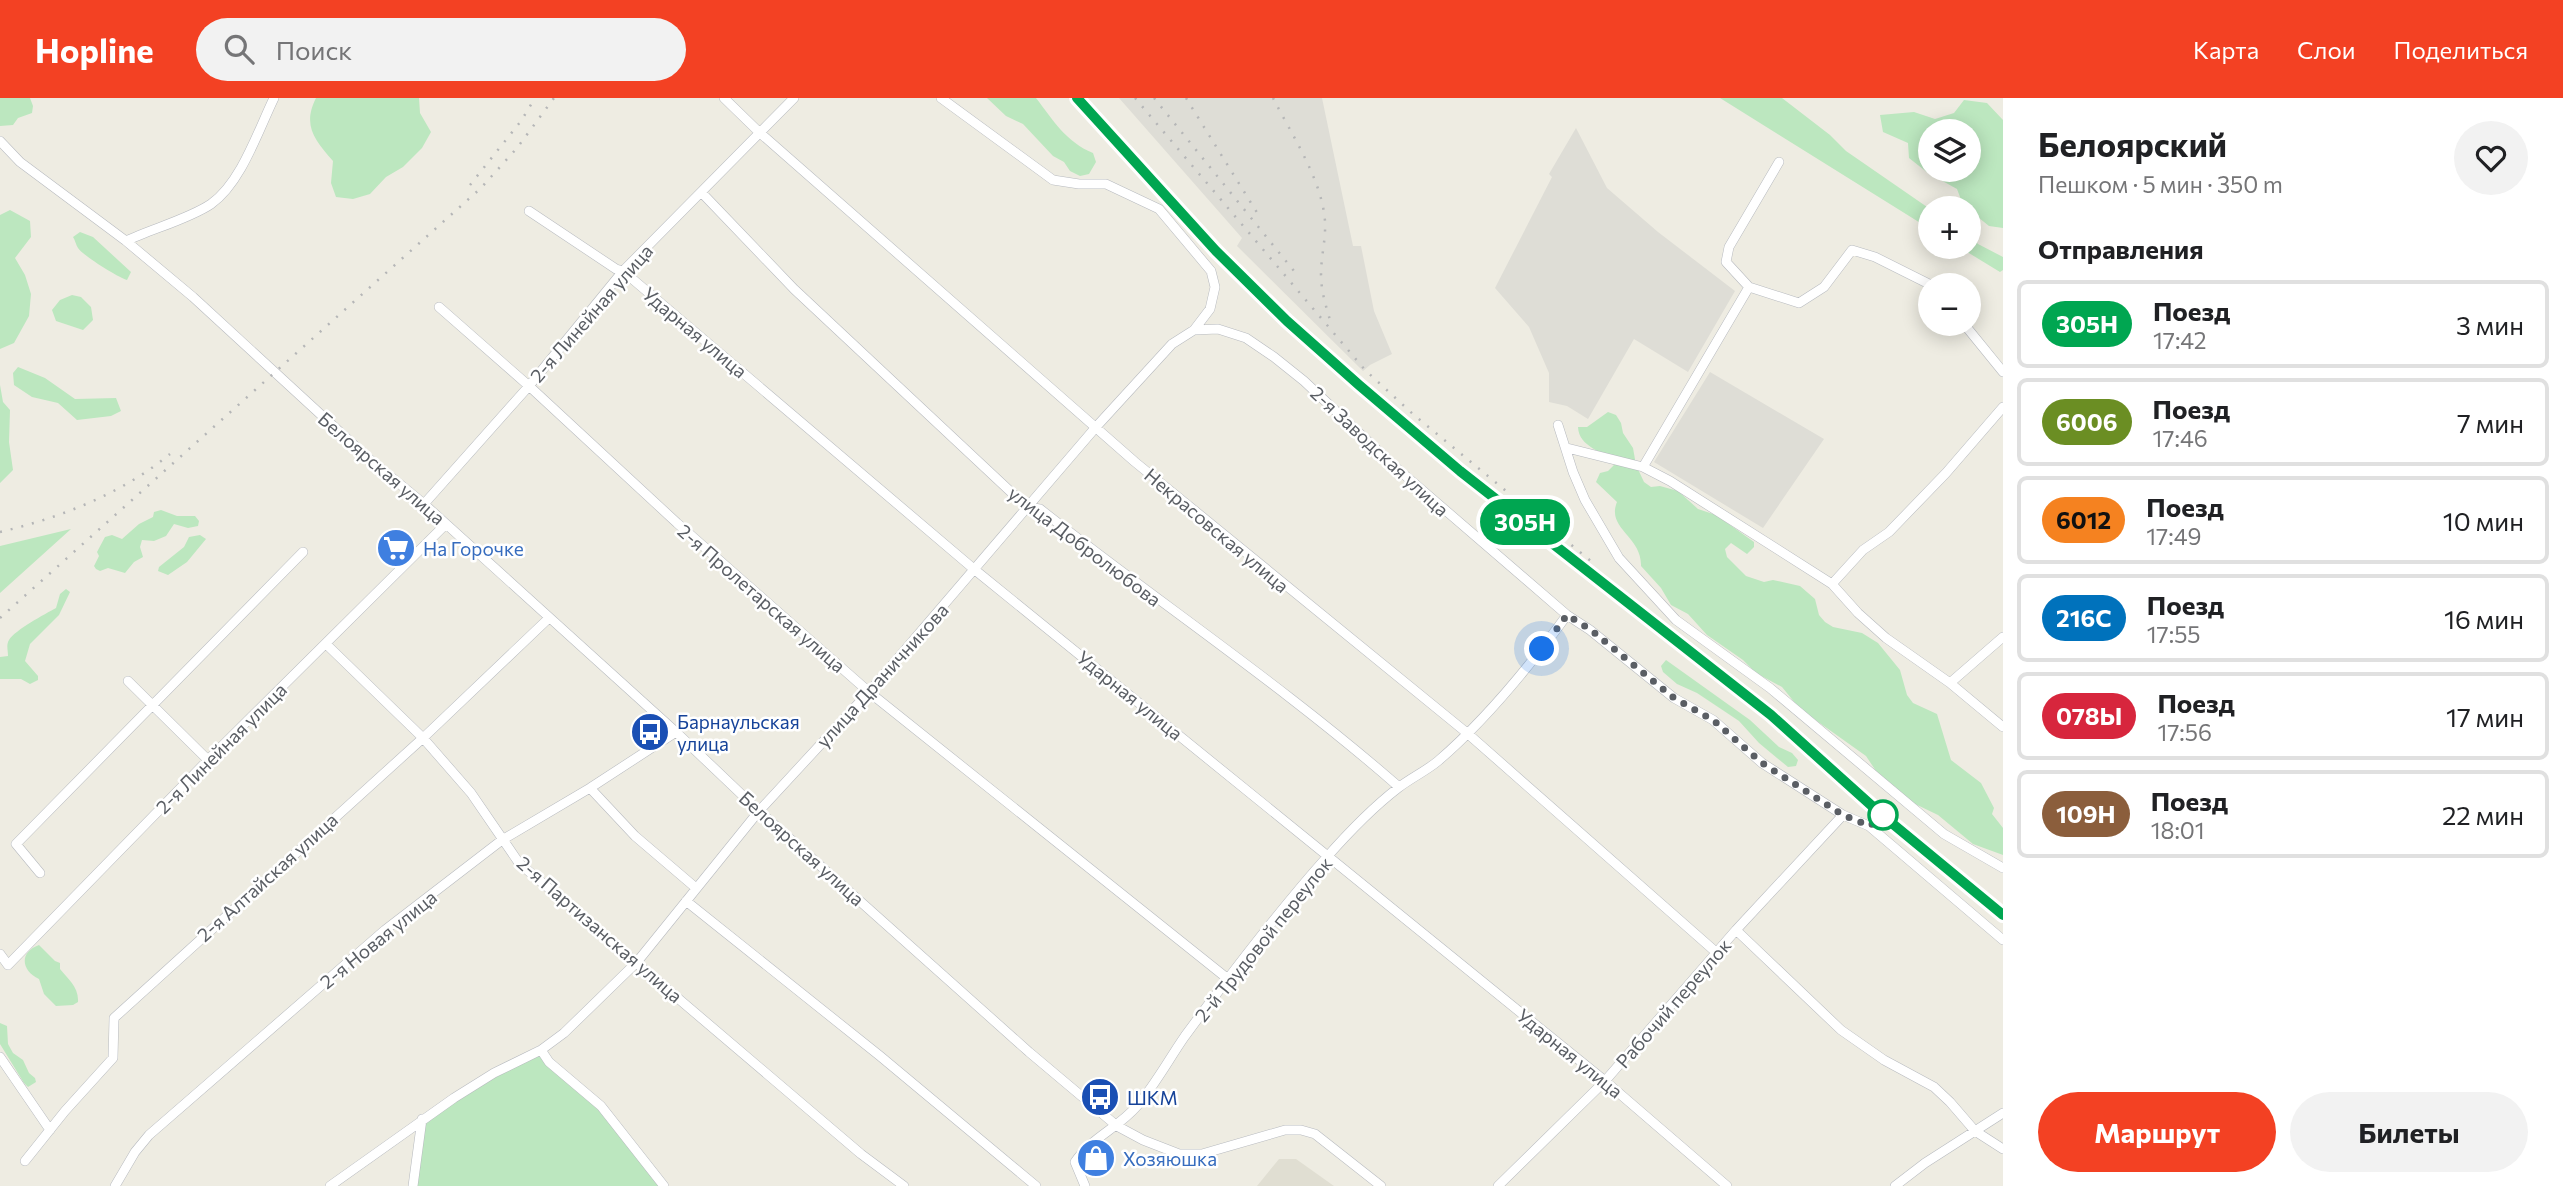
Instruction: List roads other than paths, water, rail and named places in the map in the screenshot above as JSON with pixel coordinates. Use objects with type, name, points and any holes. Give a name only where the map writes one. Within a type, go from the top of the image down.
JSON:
[{"type":"street","points":[[126,241],[209,206],[222,195],[233,183],[274,98]]},
{"type":"street","name":"Некрасовская улица","points":[[724,98],[1135,462],[1467,733],[1717,953]]},
{"type":"street","name":"2-я Линейная улица","points":[[424,504],[529,386],[623,271],[794,98]]},
{"type":"street","points":[[942,98],[1053,180],[1106,184],[1158,209],[1211,271],[1215,287],[1210,309],[1194,330]]},
{"type":"street","name":"Белоярская улица","points":[[0,141],[20,162],[126,241],[274,371],[676,732],[759,811],[1029,1052],[1117,1126],[1179,1154],[1202,1154],[1285,1130],[1301,1130],[1315,1134],[1381,1186]]},
{"type":"street","points":[[1780,162],[1729,247],[1726,261],[1749,287],[1799,303],[1824,287],[1852,250],[1875,257],[1918,278]]},
{"type":"street","name":"улица Добролюбова","points":[[702,193],[794,289],[1027,507],[1040,509],[1144,591],[1281,690],[1339,734],[1399,787]]},
{"type":"street","name":"Ударная улица","points":[[529,211],[623,271],[975,569],[1605,1081],[1727,1186]]},
{"type":"street","points":[[1643,467],[1749,287]]},
{"type":"street","name":"2-я Пролетарская улица","points":[[439,307],[677,523],[869,692],[1228,979]]},
{"type":"street","name":"2-я Заводская улица","points":[[1194,330],[1217,329],[1246,338],[1304,380],[1411,481],[1567,615],[1591,630],[1674,698],[1713,720],[1762,763],[1843,815],[1870,826],[2003,940]]},
{"type":"street","name":"улица Драничникова","points":[[330,1186],[422,1119],[484,1079],[541,1050],[564,1033],[637,962],[759,811],[869,692],[1096,427],[1172,344],[1194,330]]},
{"type":"street","points":[[1974,336],[2003,372]]},
{"type":"street","points":[[1832,584],[1863,550],[1889,531],[1946,473],[2003,407]]},
{"type":"street","points":[[1559,425],[1573,472],[1585,500],[1619,558],[1676,620],[1770,688],[1944,834],[2003,868]]},
{"type":"street","points":[[1567,448],[1643,467],[1670,481],[1832,584],[1858,613],[1886,638],[1950,683],[2003,727]]},
{"type":"street","name":"2-я Линейная улица","points":[[0,954],[8,965],[208,760],[446,524]]},
{"type":"street","points":[[40,873],[16,844],[303,552]]},
{"type":"street","name":"2-й Трудовой переулок","points":[[1085,1186],[1075,1162],[1090,1143],[1117,1126],[1138,1104],[1276,916],[1328,856],[1399,787],[1436,763],[1467,733],[1530,666],[1567,615]]},
{"type":"street","name":"2-я Алтайская улица","points":[[25,1161],[113,1058],[114,1018],[423,738],[549,618]]},
{"type":"street","points":[[1950,683],[2003,636]]},
{"type":"street","name":"2-я Партизанская улица","points":[[326,644],[423,738],[471,793],[519,863],[861,1154],[904,1186]]},
{"type":"street","points":[[128,681],[208,760]]},
{"type":"street","name":"2-я Новая улица","points":[[115,1186],[135,1152],[149,1135],[385,930],[502,840],[590,788],[676,732]]},
{"type":"street","points":[[590,788],[635,836],[696,888]]},
{"type":"street","name":"Рабочий переулок","points":[[1498,1186],[1605,1081],[1736,930],[1843,815]]},
{"type":"street","points":[[686,901],[1036,1186]]},
{"type":"street","points":[[1736,930],[1841,1030],[1884,1060],[1934,1087],[1975,1131],[2003,1149]]},
{"type":"street","points":[[541,1050],[549,1062],[601,1106],[664,1186]]},
{"type":"street","points":[[0,1057],[50,1130]]},
{"type":"street","points":[[1895,1186],[1925,1163],[2003,1113]]},
{"type":"street","points":[[413,1186],[422,1119]]},
{"type":"railway","points":[[470,185],[521,121],[535,98]]},
{"type":"railway","points":[[0,618],[481,188],[517,148],[554,98]]},
{"type":"railway","points":[[1077,98],[1216,251],[1287,321],[1358,385],[1459,471],[1771,715],[1882,815],[2003,915]]},
{"type":"railway","points":[[1135,98],[1365,370],[1414,415],[1592,562]]},
{"type":"railway","points":[[1154,98],[1294,271]]},
{"type":"railway","points":[[1186,98],[1261,219]]},
{"type":"railway","points":[[1273,98],[1305,158],[1323,205],[1325,228],[1321,281],[1332,327]]},
{"type":"railway","points":[[0,532],[90,502],[132,481],[170,454]]},
{"type":"train","name":"305Н","points":[[1077,98],[1216,251],[1287,321],[1359,385],[1460,471],[1771,715],[1882,815],[2003,915]]},
{"type":"place","name":"На Горочке","points":[[396,548]]},
{"type":"place","name":"Барнаульская улица","points":[[650,732]]},
{"type":"place","name":"ШКМ","points":[[1100,1097]]},
{"type":"place","name":"Хозяюшка","points":[[1096,1158]]}]
